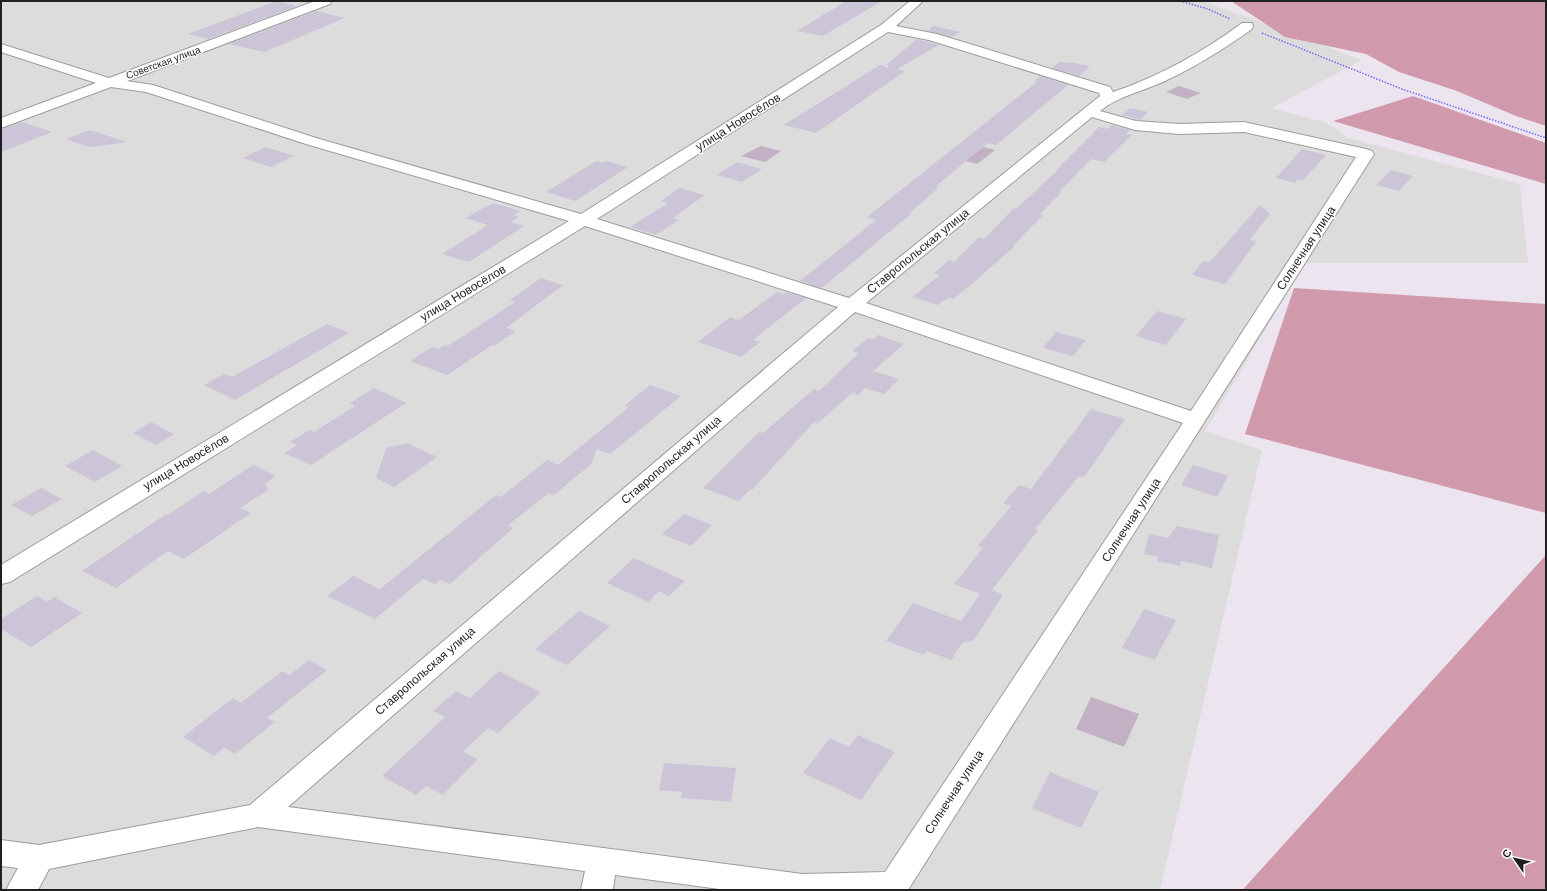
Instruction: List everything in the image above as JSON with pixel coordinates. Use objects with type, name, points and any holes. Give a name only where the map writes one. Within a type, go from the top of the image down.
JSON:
[{"type":"street","name":"Советская улица","points":[[1,123],[326,1]]},
{"type":"street","name":"улица Новосёлов","points":[[1,576],[582,220],[886,28],[917,1]]},
{"type":"street","points":[[1096,107],[1138,90],[1225,43],[1247,26]]},
{"type":"street","points":[[886,28],[932,37],[1098,87],[1105,90],[1108,97],[1096,107]]},
{"type":"street","points":[[1,48],[108,82],[148,88],[311,141],[582,220],[852,305],[1196,420]]},
{"type":"street","name":"Солнечная улица","points":[[602,860],[803,887],[894,885],[1196,420],[1366,154],[1244,127],[1179,130],[1135,125],[1096,107]]},
{"type":"street","name":"Ставропольская улица","points":[[258,815],[852,305],[1096,107]]},
{"type":"street","points":[[1,853],[39,858],[258,815],[602,860],[597,890]]},
{"type":"street","points":[[22,890],[39,858]]},
{"type":"path","points":[[1180,1],[1208,9],[1331,63],[1484,118],[1546,138]]},
{"type":"shaded area","points":[[1,1],[1203,1],[1362,60],[1272,108],[1327,123],[1349,138],[1520,184],[1528,263],[1305,263],[1205,431],[1262,450],[1160,890],[1,890]]},
{"type":"shaded area","points":[[1231,1],[1546,1],[1546,126],[1516,116],[1457,91],[1399,72],[1366,54],[1285,37]]},
{"type":"shaded area","points":[[1179,86],[1201,93],[1187,99],[1166,92]]},
{"type":"shaded area","points":[[1413,96],[1546,143],[1546,184],[1333,121]]},
{"type":"shaded area","points":[[976,145],[995,150],[977,164],[958,159]]},
{"type":"shaded area","points":[[761,146],[781,151],[765,162],[741,156]]},
{"type":"shaded area","points":[[1294,288],[1546,304],[1546,513],[1245,434]]},
{"type":"shaded area","points":[[1546,555],[1546,890],[1243,890],[1246,886]]},
{"type":"shaded area","points":[[1091,697],[1139,714],[1124,747],[1076,729]]},
{"type":"building","points":[[277,1],[297,6],[209,39],[188,34]]},
{"type":"building","points":[[846,1],[882,1],[823,36],[797,31]]},
{"type":"building","points":[[316,11],[345,18],[264,52],[229,44]]},
{"type":"building","points":[[933,26],[960,32],[952,37],[928,31]]},
{"type":"building","points":[[917,39],[939,45],[897,69],[905,71],[816,133],[784,125],[880,65],[889,68],[887,64]]},
{"type":"building","points":[[1059,62],[1069,62],[1090,66],[1079,76],[1052,68]]},
{"type":"building","points":[[1040,76],[1068,85],[996,145],[988,143],[936,186],[939,187],[910,213],[912,213],[828,283],[821,288],[800,281],[876,220],[867,217],[1037,82],[1034,81]]},
{"type":"building","points":[[1130,108],[1148,112],[1140,120],[1122,115]]},
{"type":"building","points":[[22,122],[52,132],[1,152],[1,129]]},
{"type":"building","points":[[1112,125],[1130,130],[1126,134],[1132,135],[1104,162],[1091,159],[1060,191],[1062,192],[1040,214],[1043,215],[1013,246],[1014,247],[972,284],[953,299],[949,297],[938,305],[912,297],[940,275],[934,273],[949,260],[954,262],[979,237],[984,239],[1014,208],[1016,209],[1059,169],[1057,169],[1099,127],[1107,129]]},
{"type":"building","points":[[90,130],[127,142],[89,147],[66,139]]},
{"type":"building","points":[[266,147],[294,156],[271,167],[243,158]]},
{"type":"building","points":[[1302,149],[1326,155],[1302,181],[1297,180],[1295,183],[1276,178]]},
{"type":"building","points":[[596,161],[603,163],[606,161],[628,167],[575,201],[546,192]]},
{"type":"building","points":[[737,162],[762,169],[742,182],[717,175]]},
{"type":"building","points":[[1391,170],[1413,176],[1399,191],[1376,185]]},
{"type":"building","points":[[679,188],[705,195],[673,218],[679,220],[656,235],[630,227],[668,203],[661,201]]},
{"type":"building","points":[[493,203],[520,211],[514,215],[519,217],[510,222],[524,226],[469,262],[442,254],[488,225],[465,218]]},
{"type":"building","points":[[1260,205],[1270,214],[1250,240],[1257,241],[1225,284],[1192,275],[1203,261],[1209,263]]},
{"type":"building","points":[[541,278],[563,285],[506,328],[516,331],[494,346],[492,345],[447,375],[410,361],[432,347],[438,349],[445,345],[448,346],[515,302],[510,300]]},
{"type":"building","points":[[777,292],[784,294],[786,292],[806,298],[753,340],[760,342],[741,357],[698,342],[730,317],[739,320]]},
{"type":"building","points":[[1157,311],[1186,319],[1166,345],[1136,336]]},
{"type":"building","points":[[327,324],[349,333],[235,400],[204,385],[224,374],[232,377]]},
{"type":"building","points":[[1056,332],[1086,340],[1073,356],[1043,348]]},
{"type":"building","points":[[878,335],[904,344],[873,371],[899,379],[884,394],[865,388],[858,395],[852,393],[818,423],[814,422],[752,490],[750,489],[739,501],[703,488],[759,432],[763,433],[814,389],[819,391],[859,353],[852,351],[868,338],[873,339]]},
{"type":"building","points":[[650,385],[681,396],[610,454],[597,449],[591,464],[554,495],[549,493],[508,525],[513,528],[450,584],[440,580],[435,584],[423,579],[375,619],[327,596],[353,576],[380,589],[496,495],[501,497],[547,460],[558,465],[629,407],[624,406]]},
{"type":"building","points":[[374,388],[406,403],[311,465],[284,453],[297,445],[290,442],[309,430],[314,432],[355,406],[350,403]]},
{"type":"building","points":[[1091,409],[1125,419],[1084,477],[1079,476],[1035,529],[1038,530],[992,590],[1003,595],[974,640],[962,643],[951,660],[927,651],[924,655],[886,641],[913,603],[961,621],[980,594],[954,584],[983,548],[978,546],[1011,506],[1003,503],[1019,485],[1031,489]]},
{"type":"building","points":[[151,422],[174,434],[156,445],[133,433]]},
{"type":"building","points":[[407,443],[437,457],[394,487],[376,478],[386,448]]},
{"type":"building","points":[[93,450],[122,466],[95,482],[65,466]]},
{"type":"building","points":[[253,465],[276,476],[265,484],[268,490],[240,508],[251,513],[184,559],[168,551],[116,588],[82,571],[166,514],[168,515],[204,491],[209,494]]},
{"type":"building","points":[[1193,465],[1228,476],[1217,497],[1181,485]]},
{"type":"building","points":[[41,488],[62,499],[32,516],[11,505]]},
{"type":"building","points":[[684,514],[712,525],[691,546],[662,534]]},
{"type":"building","points":[[1177,526],[1219,535],[1212,568],[1181,561],[1180,566],[1157,561],[1158,557],[1144,554],[1149,534],[1168,538]]},
{"type":"building","points":[[634,558],[685,581],[669,596],[659,591],[648,602],[607,583]]},
{"type":"building","points":[[37,596],[47,602],[54,597],[82,613],[31,647],[1,629],[1,619]]},
{"type":"building","points":[[1144,609],[1176,620],[1155,660],[1122,648]]},
{"type":"building","points":[[579,611],[610,626],[567,665],[535,649]]},
{"type":"building","points":[[309,660],[327,670],[267,718],[275,722],[235,754],[224,747],[214,756],[183,737],[233,698],[241,703],[282,671],[290,675]]},
{"type":"building","points":[[499,671],[541,692],[498,733],[488,728],[463,752],[478,759],[443,795],[426,786],[416,795],[382,776],[445,717],[433,711],[456,691],[470,698]]},
{"type":"building","points":[[858,735],[895,752],[861,800],[803,773],[830,738],[849,747]]},
{"type":"building","points":[[664,763],[736,768],[731,802],[681,798],[682,792],[659,790]]},
{"type":"building","points":[[1050,772],[1099,792],[1081,828],[1032,808]]}]
